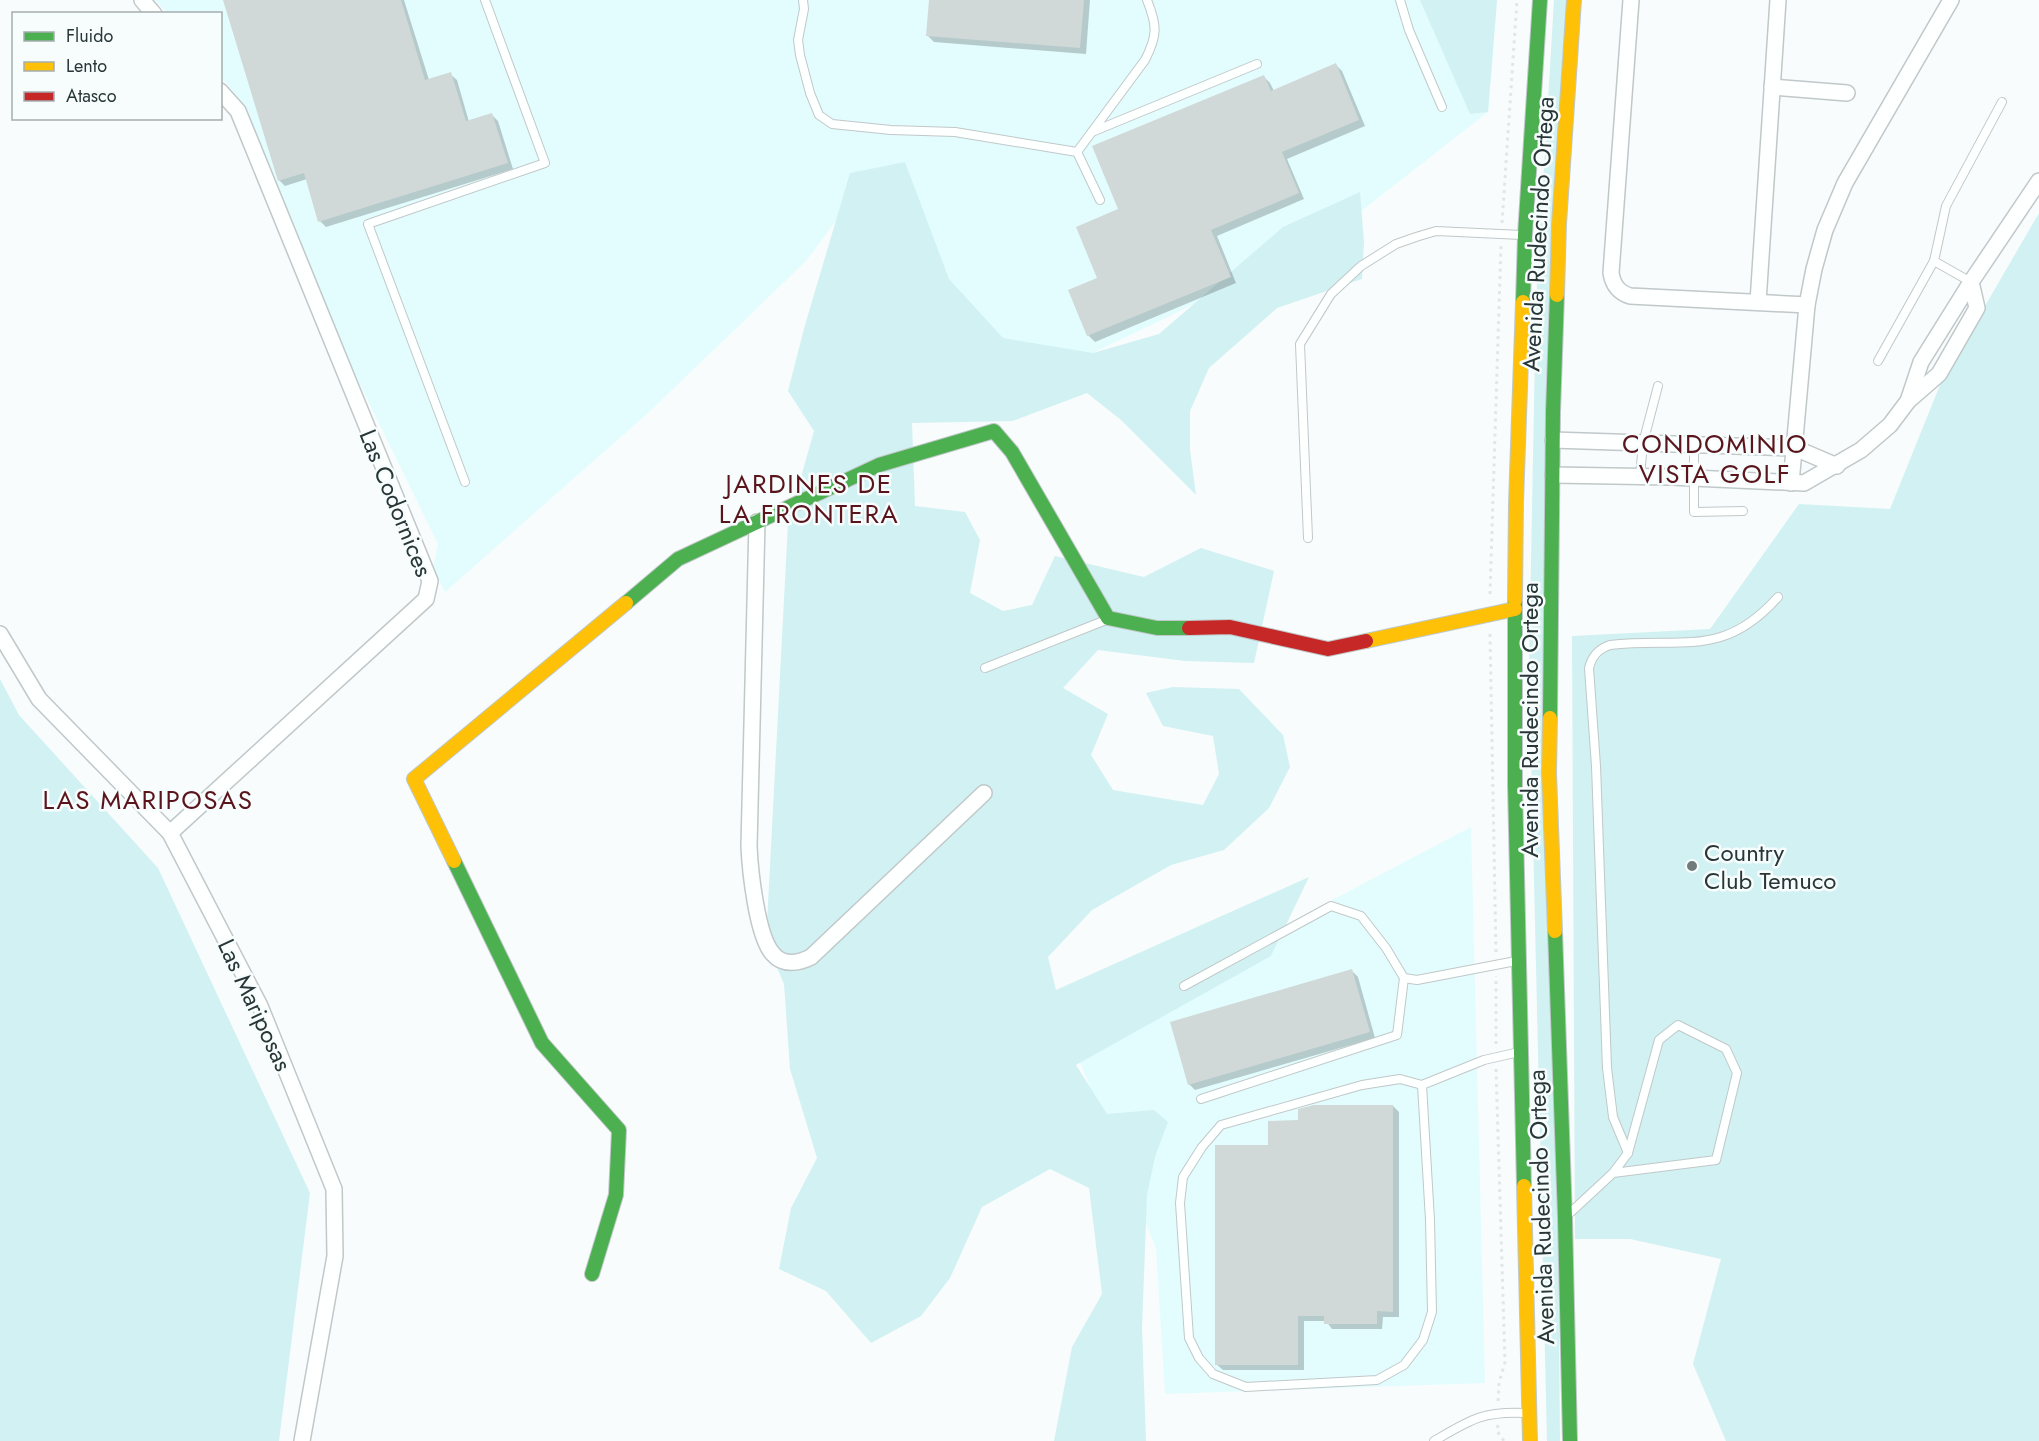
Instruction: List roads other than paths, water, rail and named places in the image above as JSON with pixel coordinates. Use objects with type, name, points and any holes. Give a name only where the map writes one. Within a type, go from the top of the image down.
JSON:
[{"type":"main road","name":"Avenida Rudecindo Ortega","points":[[1530,1441],[1515,797],[1515,609],[1516,503],[1525,235],[1540,0]]},
{"type":"main road","name":"Avenida Rudecindo Ortega","points":[[1570,1441],[1565,1218],[1549,773],[1550,596],[1559,224],[1574,0]]},
{"type":"main road","points":[[592,1274],[616,1195],[619,1130],[542,1043],[414,779],[678,559],[879,465],[994,431],[1012,452],[1108,618],[1157,628],[1230,627],[1328,649],[1515,609]]},
{"type":"street","points":[[142,0],[152,12]]},
{"type":"street","points":[[1631,0],[1612,280],[1618,290],[1630,296],[1807,305]]},
{"type":"street","points":[[1758,302],[1778,0]]},
{"type":"street","points":[[1791,483],[1807,305],[1814,268],[1825,230],[1845,183],[1951,0]]},
{"type":"street","points":[[1772,87],[1846,93]]},
{"type":"street","name":"Las Codornices","points":[[170,833],[426,599],[430,581],[238,111],[222,93]]},
{"type":"street","points":[[1908,401],[1921,362],[1971,282],[2039,181]]},
{"type":"street","points":[[1553,475],[1804,483],[1837,466],[1876,438],[1908,401],[1939,374],[1977,308],[1971,282]]},
{"type":"street","points":[[1553,440],[1795,448],[1837,466]]},
{"type":"street","points":[[757,522],[749,846],[755,901],[771,953],[789,962],[804,961],[811,957],[984,793]]},
{"type":"street","name":"Las Mariposas","points":[[0,634],[39,699],[170,833],[260,1006],[334,1189],[335,1256],[302,1441]]},
{"type":"lane","points":[[465,482],[368,224],[545,163],[485,0]]},
{"type":"lane","points":[[802,0],[804,9],[798,40],[800,55],[810,93],[819,115],[832,124],[891,130],[955,132],[1077,152]]},
{"type":"lane","points":[[1077,152],[1145,60],[1152,45],[1155,21],[1147,0]]},
{"type":"lane","points":[[1400,0],[1408,30],[1442,107]]},
{"type":"lane","points":[[1092,132],[1257,64]]},
{"type":"lane","points":[[1878,361],[1934,261],[1946,206],[2001,102]]},
{"type":"lane","points":[[1077,152],[1100,200]]},
{"type":"lane","points":[[1308,538],[1300,344],[1332,294],[1361,266],[1396,244],[1416,237],[1436,231],[1525,235]]},
{"type":"lane","points":[[1934,261],[1971,282]]},
{"type":"lane","points":[[1640,476],[1643,443],[1658,386]]},
{"type":"lane","points":[[1694,445],[1694,512],[1743,511]]},
{"type":"lane","points":[[1628,1153],[1613,1117],[1607,1068],[1596,766],[1588,668],[1593,656],[1603,647],[1610,645],[1711,641],[1730,635],[1753,622],[1778,597]]},
{"type":"lane","points":[[985,668],[1108,618]]},
{"type":"lane","points":[[1184,986],[1331,906],[1361,916],[1386,948],[1404,978],[1397,1035],[1201,1099]]},
{"type":"lane","points":[[1404,978],[1417,980],[1519,960]]},
{"type":"lane","points":[[1565,1218],[1613,1173],[1628,1153],[1659,1040],[1678,1025],[1726,1049],[1737,1073],[1716,1160],[1613,1173]]},
{"type":"lane","points":[[1422,1085],[1430,1220],[1431,1312],[1423,1340],[1404,1365],[1377,1380],[1245,1387],[1213,1374],[1199,1358],[1189,1338],[1180,1203],[1183,1177],[1202,1147],[1221,1125],[1351,1088],[1400,1079],[1422,1085],[1484,1060],[1521,1052]]},
{"type":"lane","points":[[1439,1440],[1467,1421],[1498,1412],[1529,1413]]},
{"type":"place","name":"Country Club Temuco","points":[[1692,866]]},
{"type":"district","name":"CONDOMINIO VISTA GOLF","points":[[1715,459]]},
{"type":"district","name":"JARDINES DE LA FRONTERA","points":[[809,499]]},
{"type":"district","name":"LAS MARIPOSAS","points":[[148,800]]}]
